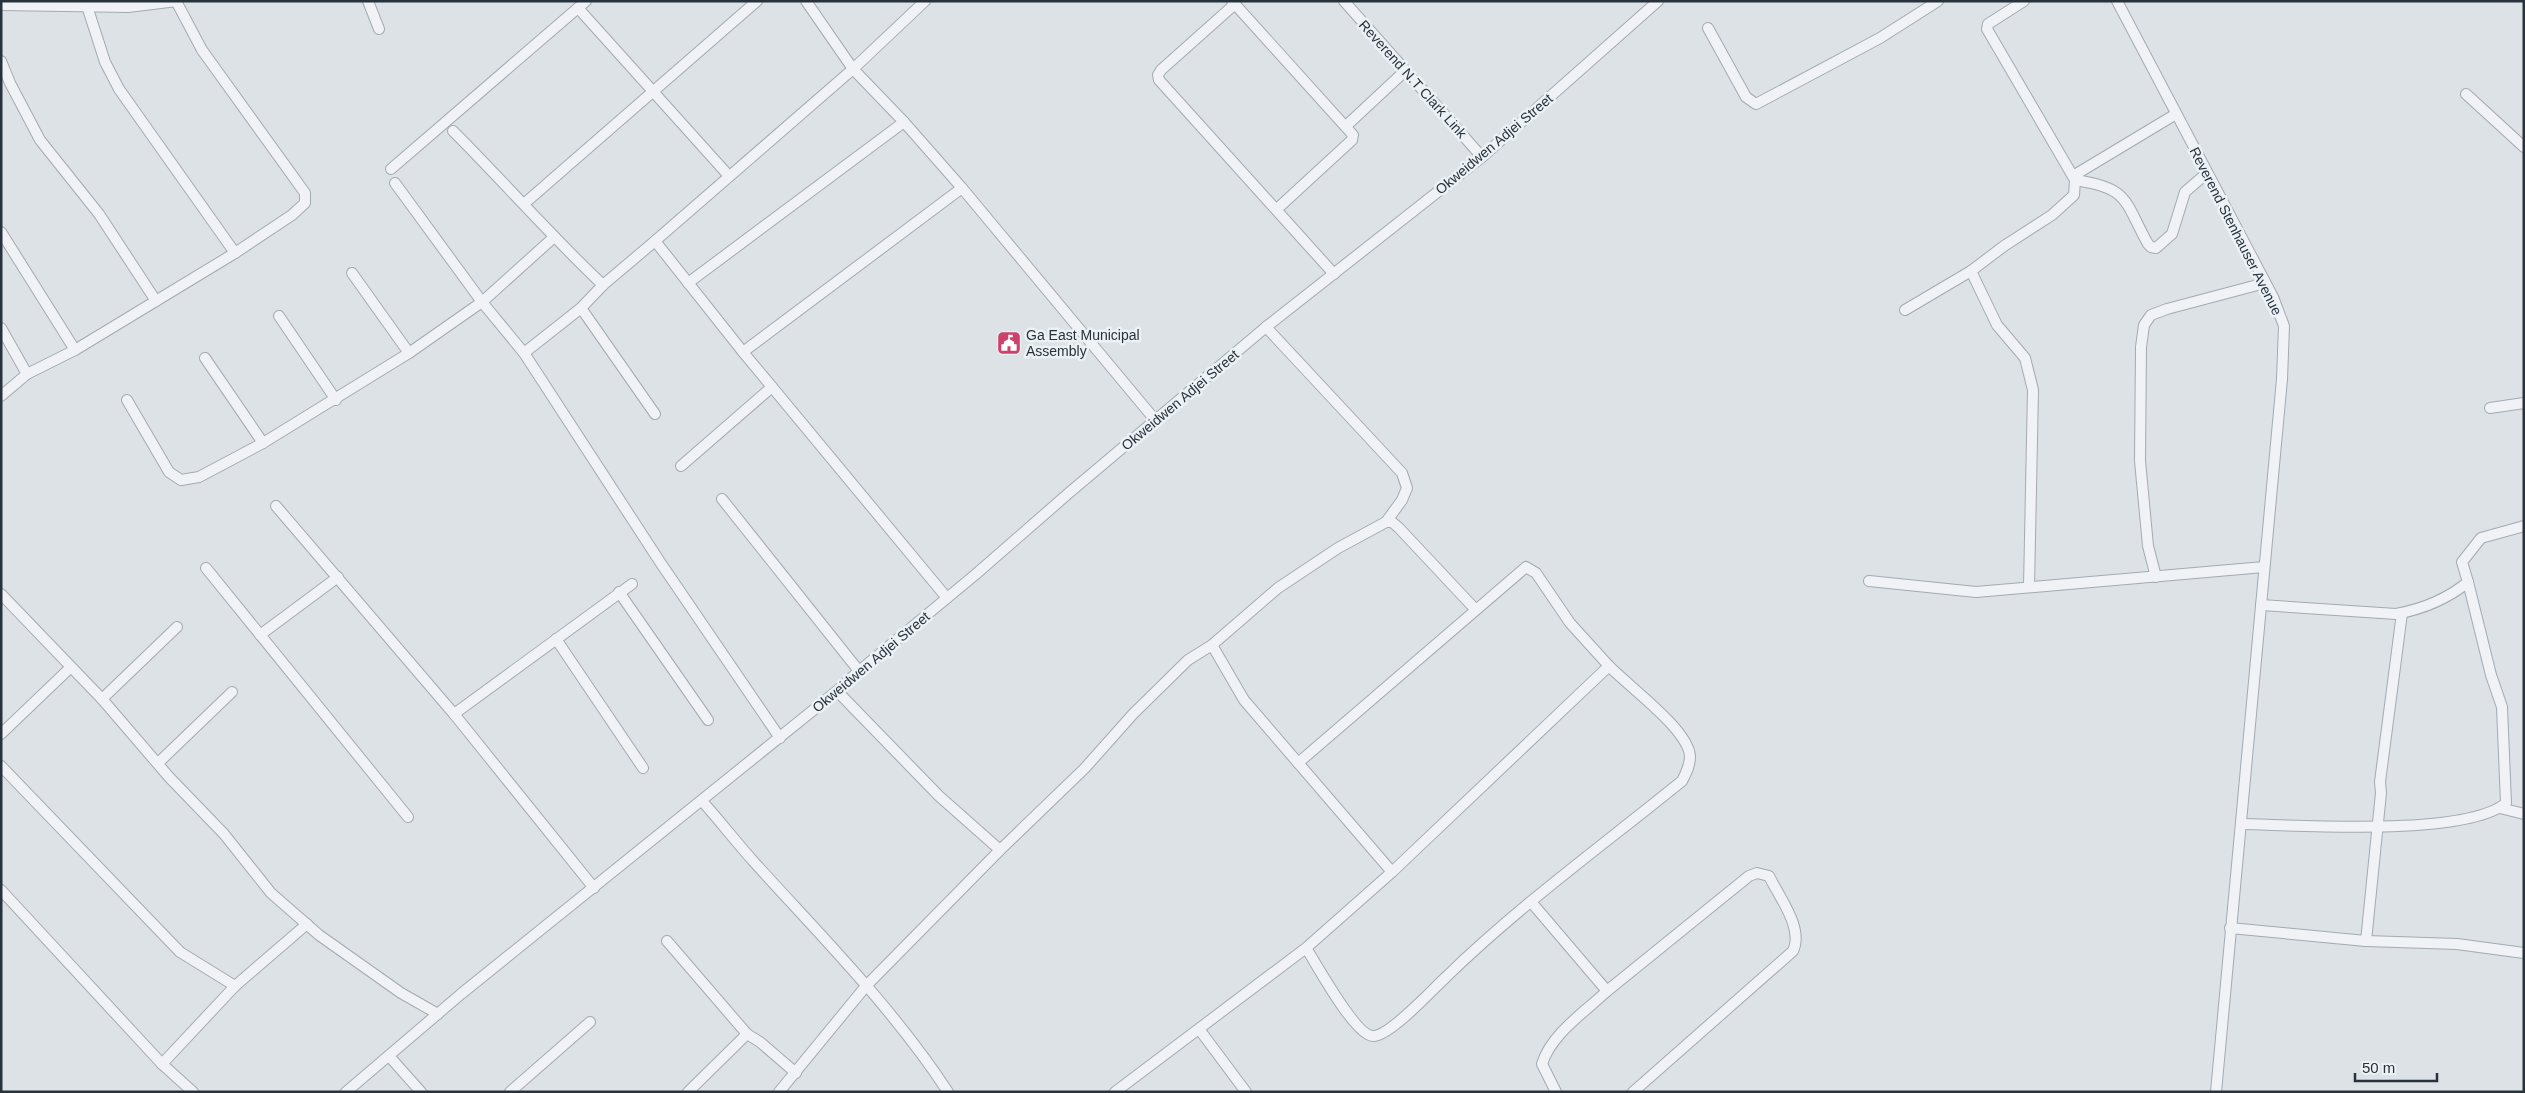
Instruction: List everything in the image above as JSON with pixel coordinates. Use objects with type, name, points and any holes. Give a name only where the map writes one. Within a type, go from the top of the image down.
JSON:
[{"type":"street","points":[[1,5],[128,7],[176,1],[202,50],[305,192],[307,198],[292,215],[235,253],[75,350],[28,374],[1,396]]},
{"type":"street","points":[[368,1],[379,29]]},
{"type":"street","points":[[525,204],[757,1]]},
{"type":"street","points":[[806,1],[853,69],[904,122],[962,188],[1156,421]]},
{"type":"street","points":[[524,353],[581,308],[603,285],[853,69],[925,1]]},
{"type":"street","name":"Reverend N.T Clark Link","points":[[1344,1],[1482,157]]},
{"type":"street","name":"Okweidwen Adjei Street","points":[[346,1092],[438,1014],[837,691],[1266,327],[1482,157],[1658,1]]},
{"type":"street","points":[[1708,28],[1746,97],[1756,104],[1880,38],[1938,1]]},
{"type":"street","points":[[1905,310],[1971,271],[2064,205],[2074,195],[2074,178],[1989,35],[1988,24],[2024,1]]},
{"type":"street","name":"Reverend Stenhauser Avenue","points":[[2116,1],[2265,283],[2284,326],[2279,424],[2264,567],[2216,1092]]},
{"type":"street","points":[[1277,209],[1352,140],[1352,132],[1234,3],[1158,75],[1159,80],[1334,274]]},
{"type":"street","points":[[391,169],[582,5],[729,176]]},
{"type":"street","points":[[88,6],[105,62],[119,89],[235,253]]},
{"type":"street","points":[[1,61],[10,83],[40,140],[99,214],[156,301]]},
{"type":"street","points":[[1346,126],[1405,71]]},
{"type":"street","points":[[2466,94],[2524,147]]},
{"type":"street","points":[[2074,178],[2176,114]]},
{"type":"street","points":[[688,283],[904,122]]},
{"type":"street","points":[[454,131],[525,204],[553,238],[603,285]]},
{"type":"street","points":[[2074,178],[2098,183],[2124,198],[2148,244],[2156,248],[2172,234],[2185,192],[2207,173]]},
{"type":"street","points":[[395,183],[482,302],[524,353],[655,553],[780,738]]},
{"type":"street","points":[[743,352],[962,188]]},
{"type":"street","points":[[1,232],[75,350]]},
{"type":"street","points":[[128,400],[169,472],[181,480],[199,477],[263,443],[336,400],[409,353],[482,302],[553,238]]},
{"type":"street","points":[[655,241],[743,352],[947,598]]},
{"type":"street","points":[[1971,271],[1990,313],[2013,347],[2025,358],[2034,390],[2029,587]]},
{"type":"street","points":[[352,273],[409,353]]},
{"type":"street","points":[[2156,577],[2148,546],[2140,462],[2141,346],[2144,325],[2151,315],[2166,309],[2265,283]]},
{"type":"street","points":[[581,308],[655,414]]},
{"type":"street","points":[[279,316],[336,400]]},
{"type":"street","points":[[779,1092],[866,986],[1000,850],[1085,768],[1133,714],[1188,660],[1212,645],[1278,588],[1338,548],[1386,522],[1402,500],[1407,488],[1402,473],[1266,327]]},
{"type":"street","points":[[1,328],[28,374]]},
{"type":"street","points":[[205,358],[263,443]]},
{"type":"street","points":[[681,466],[772,387]]},
{"type":"street","points":[[2490,408],[2524,402]]},
{"type":"street","points":[[722,499],[859,671]]},
{"type":"street","points":[[276,506],[454,714],[594,888]]},
{"type":"street","points":[[1386,522],[1392,522],[1399,528],[1475,609]]},
{"type":"street","points":[[2241,824],[2377,826],[2445,822],[2481,816],[2500,808],[2506,803],[2502,708],[2462,562],[2481,538],[2524,526]]},
{"type":"street","points":[[1869,581],[1976,592],[2264,567]]},
{"type":"street","points":[[206,568],[408,817]]},
{"type":"street","points":[[1298,763],[1522,568],[1530,568],[1536,573],[1570,623],[1627,684],[1663,714],[1684,742],[1690,754],[1689,767],[1682,781],[1469,954],[1400,1021],[1374,1036],[1363,1031],[1345,1010],[1306,948]]},
{"type":"street","points":[[260,635],[338,578]]},
{"type":"street","points":[[2261,605],[2402,613],[2436,604],[2453,595],[2468,582]]},
{"type":"street","points":[[454,714],[632,584]]},
{"type":"street","points":[[619,592],[708,720]]},
{"type":"street","points":[[1,594],[70,668],[102,699],[169,777],[224,834],[271,893],[307,924],[401,993],[438,1014]]},
{"type":"street","points":[[2366,941],[2381,776],[2402,613]]},
{"type":"street","points":[[102,699],[177,627]]},
{"type":"street","points":[[556,639],[643,768]]},
{"type":"street","points":[[1212,645],[1244,700],[1392,872]]},
{"type":"street","points":[[1115,1092],[1306,948],[1392,872],[1609,666]]},
{"type":"street","points":[[1,734],[70,668]]},
{"type":"street","points":[[837,691],[939,796],[1000,850]]},
{"type":"street","points":[[158,763],[232,692]]},
{"type":"street","points":[[1,766],[180,952],[235,986]]},
{"type":"street","points":[[702,800],[754,862],[866,986],[931,1065],[948,1092]]},
{"type":"street","points":[[2500,808],[2524,814]]},
{"type":"street","points":[[1556,1092],[1542,1064],[1546,1053],[1554,1042],[1607,991],[1749,876],[1757,873],[1769,876],[1795,927],[1797,942],[1793,950],[1633,1092]]},
{"type":"street","points":[[1,890],[162,1064],[193,1092]]},
{"type":"street","points":[[1532,903],[1607,991]]},
{"type":"street","points":[[162,1064],[235,986],[307,924]]},
{"type":"street","points":[[2230,928],[2366,941],[2457,944],[2524,954]]},
{"type":"street","points":[[667,941],[747,1034],[760,1042],[796,1073]]},
{"type":"street","points":[[510,1092],[590,1022]]},
{"type":"street","points":[[1199,1028],[1246,1092]]},
{"type":"street","points":[[688,1092],[747,1034]]},
{"type":"street","points":[[388,1056],[417,1088],[405,1092]]},
{"type":"place","name":"Ga East Municipal Assembly","points":[[1009,343]]}]
